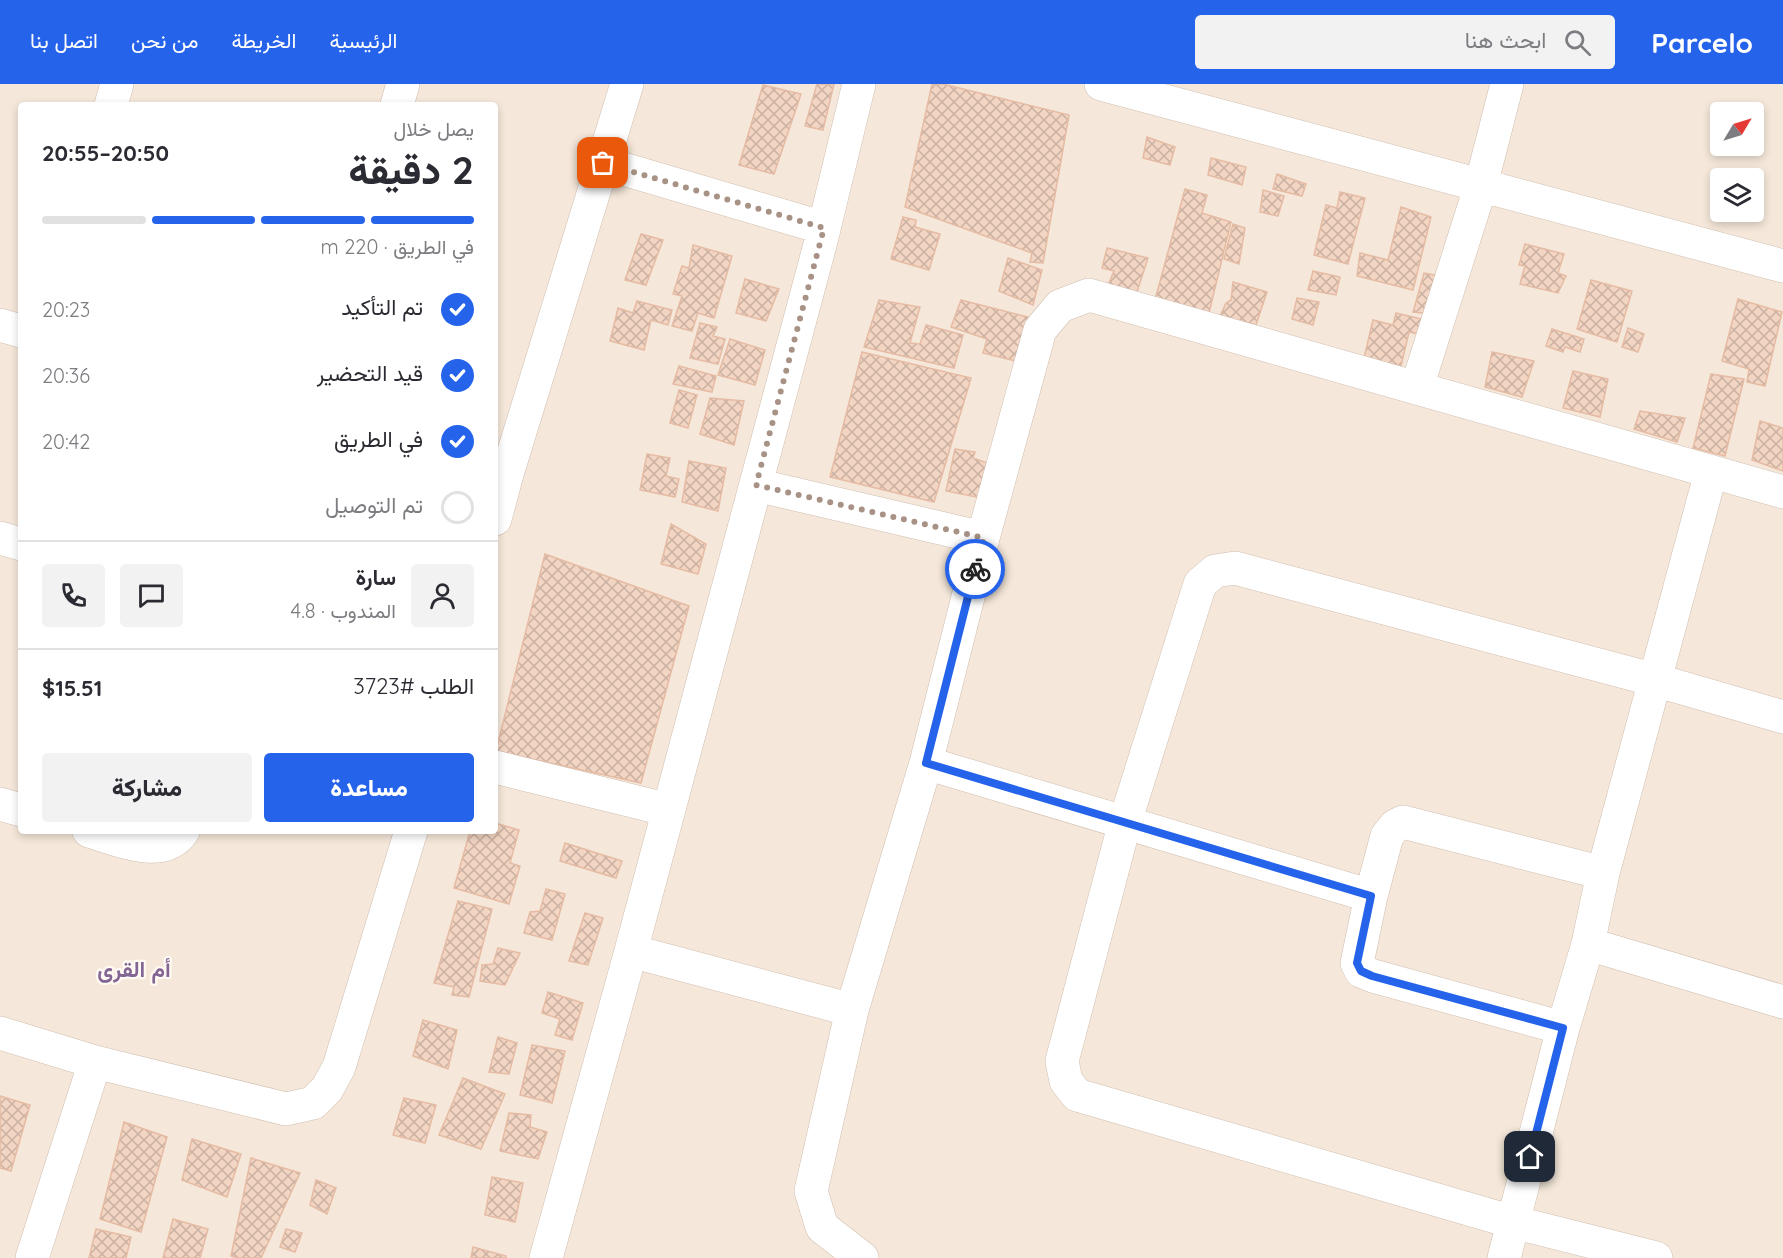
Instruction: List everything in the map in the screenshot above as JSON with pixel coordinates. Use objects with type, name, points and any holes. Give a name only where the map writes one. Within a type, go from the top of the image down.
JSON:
[{"type":"street","points":[[112,102],[117,84]]},
{"type":"street","points":[[398,102],[403,84]]},
{"type":"street","points":[[498,496],[501,472],[627,84]]},
{"type":"street","points":[[546,1258],[756,485],[824,228],[859,84]]},
{"type":"street","points":[[1101,84],[1783,266]]},
{"type":"street","points":[[1417,387],[1481,185],[1507,84]]},
{"type":"street","points":[[603,163],[824,228]]},
{"type":"street","points":[[862,1258],[822,1227],[811,1191],[852,1010],[926,763],[1040,330],[1060,306],[1089,296],[1783,492]]},
{"type":"street","points":[[0,325],[18,330]]},
{"type":"street","points":[[1504,1258],[1563,1028],[1588,944],[1603,873],[1711,472]]},
{"type":"street","points":[[756,485],[984,538]]},
{"type":"street","points":[[0,538],[18,543]]},
{"type":"street","points":[[1656,1258],[1513,1222],[1077,1095],[1066,1081],[1062,1061],[1125,822],[1200,584],[1215,571],[1235,568],[1655,680],[1783,717]]},
{"type":"street","points":[[926,763],[1371,896]]},
{"type":"street","points":[[498,768],[669,810]]},
{"type":"street","points":[[0,804],[18,809]]},
{"type":"street","points":[[1563,1028],[1372,976],[1361,971],[1357,963],[1371,896],[1387,836],[1395,826],[1403,822],[1603,873]]},
{"type":"street","points":[[100,834],[144,846],[163,846],[180,834]]},
{"type":"street","points":[[0,1034],[95,1062],[286,1109],[313,1103],[327,1089],[339,1068],[410,834]]},
{"type":"street","points":[[1588,944],[1783,1002]]},
{"type":"street","points":[[631,951],[852,1010]]},
{"type":"street","points":[[32,1258],[95,1062]]},
{"type":"shaded area","points":[[0,84],[1783,84],[1783,1258],[0,1258]]},
{"type":"building","points":[[817,84],[834,84],[823,130],[805,126]]},
{"type":"building","points":[[932,84],[943,84],[1069,115],[1043,263],[1030,262],[1032,253],[905,207]]},
{"type":"building","points":[[763,85],[801,94],[774,174],[739,165]]},
{"type":"building","points":[[1147,137],[1175,147],[1170,165],[1143,158]]},
{"type":"building","points":[[1211,158],[1246,167],[1242,185],[1208,175]]},
{"type":"building","points":[[1277,174],[1306,184],[1302,196],[1273,189]]},
{"type":"building","points":[[1185,189],[1207,195],[1202,213],[1231,222],[1209,313],[1155,300]]},
{"type":"building","points":[[1263,190],[1284,196],[1278,216],[1260,212]]},
{"type":"building","points":[[1340,192],[1365,198],[1348,264],[1314,255],[1326,205],[1337,208]]},
{"type":"building","points":[[1401,207],[1431,217],[1413,290],[1357,276],[1360,253],[1388,260]]},
{"type":"building","points":[[903,217],[916,220],[915,227],[940,234],[929,270],[891,259]]},
{"type":"building","points":[[1233,224],[1245,228],[1239,264],[1224,259]]},
{"type":"building","points":[[641,234],[663,240],[646,285],[625,280]]},
{"type":"building","points":[[1525,244],[1564,254],[1558,273],[1566,276],[1558,293],[1520,284],[1525,266],[1519,265]]},
{"type":"building","points":[[693,245],[732,256],[714,318],[698,313],[692,331],[672,326],[682,296],[673,294],[682,266],[689,268]]},
{"type":"building","points":[[1107,248],[1148,258],[1137,292],[1107,288],[1114,271],[1102,268]]},
{"type":"building","points":[[1008,258],[1042,270],[1033,305],[999,291]]},
{"type":"building","points":[[1313,271],[1340,277],[1336,295],[1308,290]]},
{"type":"building","points":[[1424,273],[1440,276],[1431,314],[1413,312]]},
{"type":"building","points":[[745,279],[779,289],[766,321],[736,313]]},
{"type":"building","points":[[1591,280],[1632,291],[1617,342],[1577,329]]},
{"type":"building","points":[[1233,282],[1267,292],[1256,325],[1220,316],[1226,303],[1231,300]]},
{"type":"building","points":[[1297,298],[1319,302],[1313,325],[1292,319]]},
{"type":"building","points":[[1738,299],[1782,312],[1765,386],[1747,382],[1749,369],[1722,361]]},
{"type":"building","points":[[879,300],[920,307],[910,343],[920,344],[926,325],[963,335],[954,368],[864,347]]},
{"type":"building","points":[[961,300],[1028,317],[1016,361],[983,353],[987,339],[951,327]]},
{"type":"building","points":[[637,301],[672,310],[668,325],[651,320],[644,350],[610,341],[618,308],[633,313]]},
{"type":"building","points":[[1396,313],[1426,320],[1423,335],[1409,332],[1401,366],[1364,358],[1373,320],[1393,325]]},
{"type":"building","points":[[700,323],[717,327],[713,336],[725,339],[718,364],[690,358]]},
{"type":"building","points":[[1628,328],[1644,334],[1638,352],[1622,347]]},
{"type":"building","points":[[1552,329],[1584,339],[1580,352],[1565,347],[1563,352],[1546,346]]},
{"type":"building","points":[[730,339],[765,350],[755,385],[718,375]]},
{"type":"building","points":[[862,352],[971,378],[934,502],[830,477]]},
{"type":"building","points":[[1492,352],[1534,361],[1522,397],[1485,387]]},
{"type":"building","points":[[679,366],[716,376],[712,392],[673,384]]},
{"type":"building","points":[[1573,371],[1608,379],[1600,417],[1563,408]]},
{"type":"building","points":[[1711,374],[1744,379],[1725,456],[1693,448]]},
{"type":"building","points":[[679,390],[697,395],[688,428],[670,423]]},
{"type":"building","points":[[710,398],[744,401],[734,445],[700,434]]},
{"type":"building","points":[[1640,411],[1685,418],[1677,442],[1634,429]]},
{"type":"building","points":[[1760,421],[1783,428],[1783,471],[1752,460]]},
{"type":"building","points":[[955,449],[975,452],[973,458],[990,464],[981,498],[946,491]]},
{"type":"building","points":[[647,454],[670,458],[666,476],[679,479],[675,497],[640,490]]},
{"type":"building","points":[[689,461],[726,468],[718,511],[682,502]]},
{"type":"building","points":[[671,524],[706,544],[698,574],[661,564]]},
{"type":"building","points":[[545,554],[689,606],[641,783],[498,751],[498,743]]},
{"type":"building","points":[[498,824],[519,830],[510,863],[520,866],[509,904],[454,888],[469,834],[498,834]]},
{"type":"building","points":[[565,843],[622,861],[616,878],[560,861]]},
{"type":"building","points":[[546,889],[565,894],[552,940],[524,933],[530,912],[540,911]]},
{"type":"building","points":[[458,901],[492,909],[469,997],[452,995],[454,987],[434,983]]},
{"type":"building","points":[[585,913],[603,918],[588,965],[569,961]]},
{"type":"building","points":[[498,948],[520,953],[505,985],[480,981],[482,965],[493,964]]},
{"type":"building","points":[[548,992],[583,1003],[572,1040],[555,1035],[560,1019],[542,1013]]},
{"type":"building","points":[[423,1020],[457,1030],[448,1069],[413,1056]]},
{"type":"building","points":[[498,1037],[517,1043],[509,1074],[489,1072]]},
{"type":"building","points":[[532,1045],[565,1051],[552,1103],[520,1095]]},
{"type":"building","points":[[463,1078],[505,1094],[481,1149],[439,1135]]},
{"type":"building","points":[[0,1096],[30,1105],[11,1171],[0,1168]]},
{"type":"building","points":[[404,1098],[436,1105],[425,1143],[393,1135]]},
{"type":"building","points":[[509,1113],[531,1115],[530,1127],[547,1132],[538,1159],[500,1151]]},
{"type":"building","points":[[124,1122],[167,1137],[141,1232],[100,1219]]},
{"type":"building","points":[[192,1139],[241,1154],[227,1197],[182,1180]]},
{"type":"building","points":[[251,1158],[300,1173],[261,1258],[237,1258],[231,1256]]},
{"type":"building","points":[[492,1177],[523,1183],[515,1222],[485,1215]]},
{"type":"building","points":[[316,1180],[336,1188],[327,1214],[310,1205]]},
{"type":"building","points":[[173,1219],[208,1229],[200,1258],[163,1258]]},
{"type":"building","points":[[96,1229],[131,1237],[126,1258],[89,1258]]},
{"type":"building","points":[[286,1229],[302,1233],[295,1252],[280,1247]]},
{"type":"building","points":[[473,1247],[506,1256],[506,1258],[471,1258]]},
{"type":"way so far","points":[[603,163],[824,228],[756,485],[984,538],[975,569]]},
{"type":"district","name":"أم القرى","points":[[134,969]]},
{"type":"route","points":[[975,569],[926,763],[1371,896],[1357,963],[1361,971],[1372,976],[1563,1028],[1530,1157]]}]
